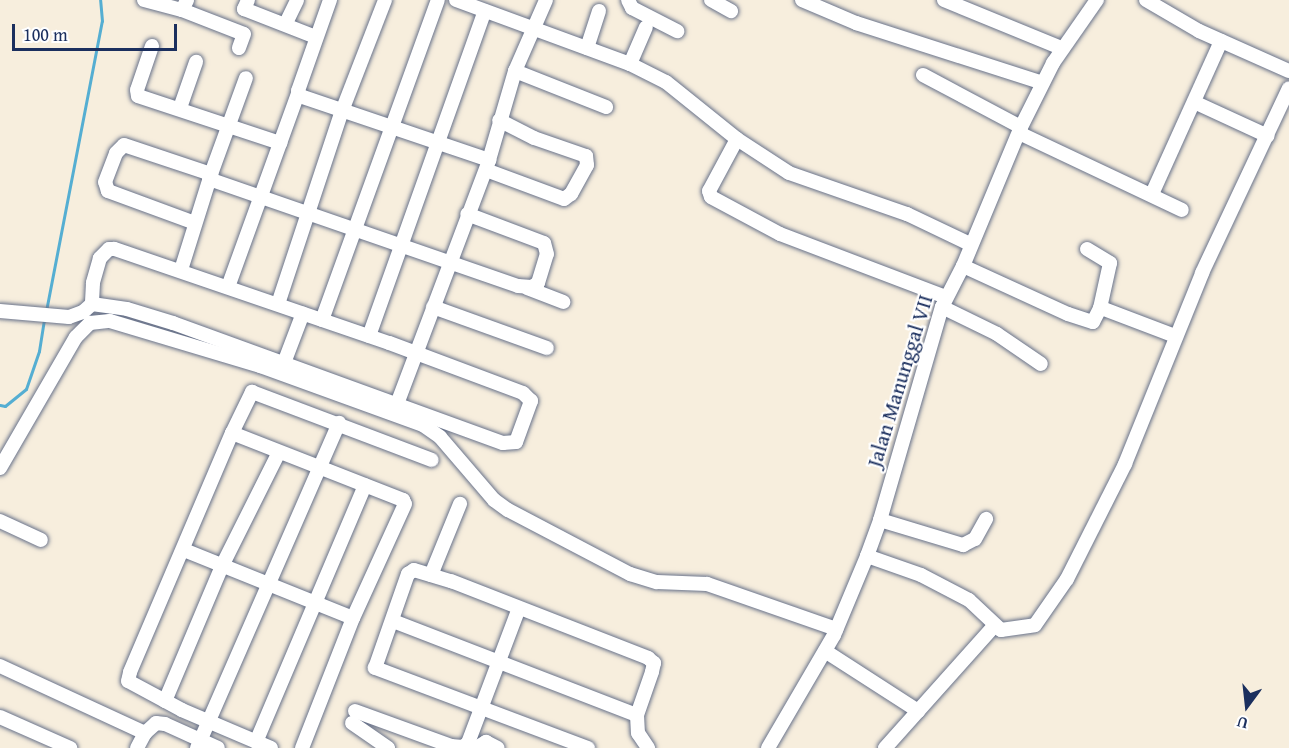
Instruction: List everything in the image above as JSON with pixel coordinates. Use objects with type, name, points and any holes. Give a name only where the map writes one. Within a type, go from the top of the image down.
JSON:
[{"type":"street","points":[[144,0],[184,5],[244,34],[239,48]]},
{"type":"street","points":[[248,0],[244,9],[286,23],[316,37]]},
{"type":"street","points":[[286,23],[297,0]]},
{"type":"street","points":[[228,287],[330,0]]},
{"type":"street","points":[[278,304],[342,111],[385,0]]},
{"type":"street","points":[[322,320],[438,0]]},
{"type":"street","points":[[456,0],[630,64],[666,82],[737,140],[795,176],[907,214],[970,243]]},
{"type":"street","points":[[395,409],[467,214],[488,165],[515,70],[546,0]]},
{"type":"street","points":[[628,0],[632,8],[677,31]]},
{"type":"street","points":[[711,0],[731,11]]},
{"type":"street","points":[[802,0],[856,22],[1043,83]]},
{"type":"street","points":[[944,0],[1061,48]]},
{"type":"street","name":"Jalan Manunggal VII","points":[[768,748],[825,651],[867,556],[880,520],[944,302],[963,266],[970,243],[1043,83],[1061,48],[1097,0]]},
{"type":"street","points":[[1146,0],[1168,15],[1289,71]]},
{"type":"street","points":[[369,336],[485,11]]},
{"type":"street","points":[[587,48],[599,11]]},
{"type":"street","points":[[630,64],[646,27]]},
{"type":"street","points":[[1152,194],[1221,41]]},
{"type":"street","points":[[152,46],[137,95],[280,143]]},
{"type":"street","points":[[180,108],[196,62]]},
{"type":"street","points":[[515,70],[606,107]]},
{"type":"street","points":[[922,75],[1020,130],[1182,210]]},
{"type":"street","points":[[181,270],[210,176],[246,78]]},
{"type":"street","points":[[885,748],[998,628],[1035,626],[1067,579],[1125,464],[1202,273],[1289,88]]},
{"type":"street","points":[[298,94],[439,143],[564,199],[571,194],[587,165],[586,156],[534,138],[499,120]]},
{"type":"street","points":[[1194,102],[1268,136]]},
{"type":"street","points":[[737,140],[709,191],[711,197],[780,234],[944,302],[1041,364]]},
{"type":"street","points":[[195,223],[108,191],[105,182],[116,153],[124,145],[210,176],[259,198],[449,264],[527,288],[562,302]]},
{"type":"street","points":[[467,214],[544,243],[547,254],[542,274],[538,283],[527,288]]},
{"type":"street","points":[[0,468],[76,337],[90,323],[97,321],[129,326],[511,444],[519,436],[530,408],[530,397],[523,393],[181,270],[109,249],[100,258],[93,283],[92,304]]},
{"type":"street","points":[[963,266],[1041,303],[1090,321],[1095,320],[1100,308],[1110,263],[1087,249]]},
{"type":"street","points":[[0,311],[59,316],[76,315],[92,304],[127,309],[284,363],[395,409],[432,430],[477,483],[508,510],[630,574],[657,582],[707,584],[836,629]]},
{"type":"street","points":[[433,308],[547,348]]},
{"type":"street","points":[[1100,308],[1175,336]]},
{"type":"street","points":[[284,363],[303,313]]},
{"type":"street","points":[[271,748],[133,685],[129,677],[232,433],[252,392],[432,460]]},
{"type":"street","points":[[199,744],[339,423]]},
{"type":"street","points":[[232,433],[365,485],[405,504],[353,618],[302,748]]},
{"type":"street","points":[[165,701],[222,566],[279,452]]},
{"type":"street","points":[[256,742],[365,485]]},
{"type":"street","points":[[431,575],[459,504]]},
{"type":"street","points":[[880,520],[963,545],[975,539],[986,519]]},
{"type":"street","points":[[0,521],[41,540]]},
{"type":"street","points":[[184,550],[269,587],[353,618]]},
{"type":"street","points":[[867,556],[921,575],[969,600],[998,628],[1018,642]]},
{"type":"street","points":[[588,748],[375,668],[408,574],[414,570],[431,575],[654,663],[638,715],[638,733],[646,747]]},
{"type":"street","points":[[388,748],[353,717],[404,729],[451,746],[464,747],[468,743],[480,706],[519,608]]},
{"type":"street","points":[[393,621],[638,715]]},
{"type":"street","points":[[825,651],[918,711]]},
{"type":"street","points":[[0,666],[145,734]]},
{"type":"street","points":[[0,717],[69,748]]},
{"type":"street","points":[[137,748],[145,734],[156,723],[199,744],[218,748]]},
{"type":"street","points":[[393,748],[404,729]]},
{"type":"street","points":[[476,748],[486,742],[498,748]]},
{"type":"waterway","points":[[46,311],[102,21],[100,0]]},
{"type":"waterway","points":[[0,405],[5,406],[26,389],[39,351],[44,320]]}]
